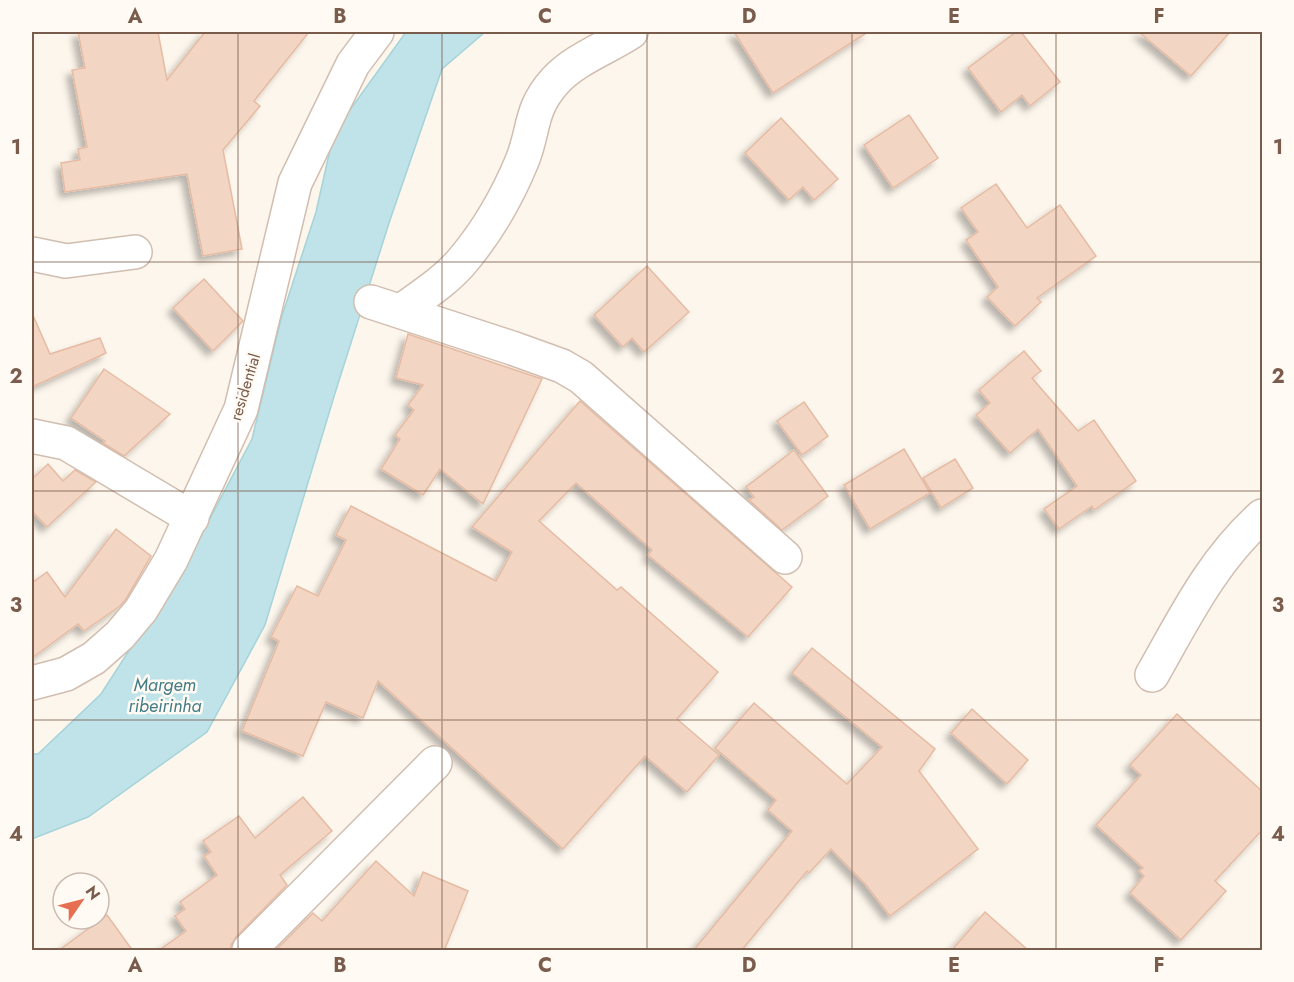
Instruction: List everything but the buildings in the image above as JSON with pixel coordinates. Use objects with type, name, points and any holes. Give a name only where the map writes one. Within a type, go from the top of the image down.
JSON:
[{"type":"street","name":"residential","points":[[32,683],[66,674],[94,658],[120,635],[141,610],[171,560],[241,409],[295,183],[353,64],[377,32]]},
{"type":"street","points":[[631,32],[570,68],[556,80],[542,98],[534,115],[524,158],[508,193],[464,260],[438,285],[386,307],[513,348],[562,366],[581,377],[785,556]]},
{"type":"street","points":[[32,254],[66,261],[135,252]]},
{"type":"street","points":[[32,436],[66,443],[192,518]]},
{"type":"street","points":[[1152,675],[1217,564],[1263,516]]},
{"type":"street","points":[[249,951],[435,763]]},
{"type":"water","name":"Margem ribeirinha","points":[[406,32],[485,32],[442,69],[390,220],[265,625],[207,732],[88,817],[32,839],[32,754],[38,754],[101,694],[189,558],[252,439],[281,319],[316,212],[334,132]]}]
